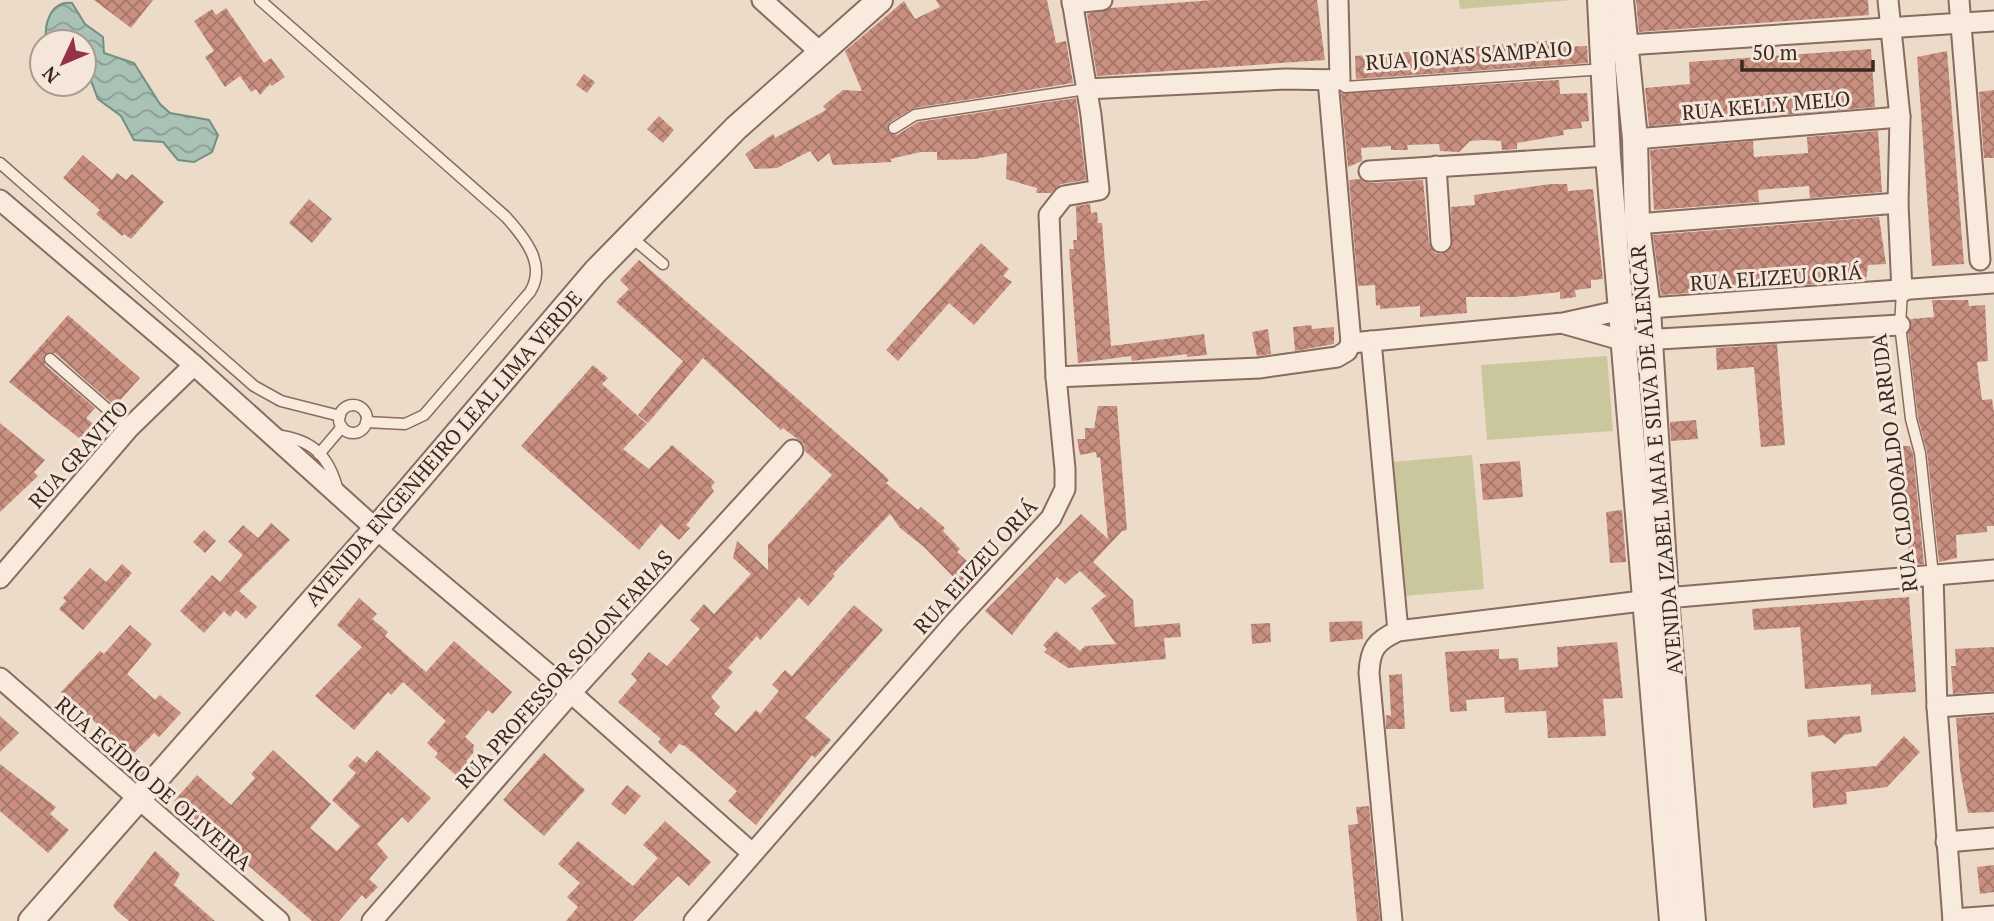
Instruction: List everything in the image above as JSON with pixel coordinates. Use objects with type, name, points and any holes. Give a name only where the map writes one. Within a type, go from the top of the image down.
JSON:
[{"type":"street","points":[[762,0],[820,52]]},
{"type":"street","name":"AVENIDA ENGENHEIRO LEAL LIMA VERDE","points":[[31,921],[376,529],[516,362],[629,235],[736,128],[880,0]]},
{"type":"street","points":[[1056,377],[1049,215],[1064,196],[1099,190],[1072,1],[1102,0]]},
{"type":"street","points":[[1338,0],[1334,80],[1351,343]]},
{"type":"street","name":"AVENIDA IZABEL MAIA E SILVA DE ALENCAR","points":[[1600,0],[1611,54],[1635,139],[1637,224],[1648,309],[1637,341]]},
{"type":"street","name":"AVENIDA IZABEL MAIA E SILVA DE ALENCAR","points":[[1621,0],[1611,54],[1608,156],[1622,310],[1637,341],[1666,728],[1672,921]]},
{"type":"street","name":"RUA CLODOALDO ARRUDA","points":[[1888,0],[1900,117],[1898,203],[1902,292]]},
{"type":"street","points":[[1959,0],[1980,260]]},
{"type":"street","name":"RUA JONAS SAMPAIO","points":[[1611,54],[1994,21]]},
{"type":"street","name":"RUA JONAS SAMPAIO","points":[[1086,89],[1334,80]]},
{"type":"street","name":"RUA KELLY MELO","points":[[1635,139],[1900,117]]},
{"type":"street","points":[[1369,171],[1608,156]]},
{"type":"street","points":[[1436,166],[1441,242]]},
{"type":"street","points":[[0,200],[194,365],[376,529],[571,693],[752,853]]},
{"type":"street","points":[[1637,224],[1898,203]]},
{"type":"street","name":"RUA ELIZEU ORIÁ","points":[[694,921],[1051,519],[1062,502],[1065,469],[1056,377],[1259,368],[1337,357],[1347,351],[1351,343],[1563,323],[1622,310],[1994,284]]},
{"type":"street","points":[[1812,298],[1815,330]]},
{"type":"street","name":"RUA ELIZEU ORIÁ","points":[[1563,323],[1637,341],[1900,325]]},
{"type":"street","points":[[1371,341],[1398,631]]},
{"type":"street","name":"RUA GRAVITO","points":[[0,578],[130,428],[194,365]]},
{"type":"street","name":"RUA PROFESSOR SOLON FARIAS","points":[[372,921],[571,693],[793,450]]},
{"type":"street","points":[[1392,921],[1369,673],[1370,652],[1381,639],[1398,631],[1656,599],[1994,570]]},
{"type":"street","name":"RUA CLODOALDO ARRUDA","points":[[1933,575],[1937,707],[1953,920]]},
{"type":"street","name":"RUA EGÍDIO DE OLIVEIRA","points":[[0,678],[279,921]]},
{"type":"street","points":[[1937,707],[1994,703]]},
{"type":"street","name":"AVENIDA IZABEL MAIA E SILVA DE ALENCAR","points":[[1666,728],[1693,921]]},
{"type":"street","points":[[1946,842],[1994,838]]},
{"type":"street","points":[[1953,920],[1994,916]]},
{"type":"lane","points":[[260,0],[506,217],[534,256],[538,269],[538,280],[530,292],[434,406],[405,424],[366,422]]},
{"type":"lane","name":"RUA JONAS SAMPAIO","points":[[1334,80],[1345,87],[1611,54]]},
{"type":"lane","points":[[894,128],[915,115],[1086,89]]},
{"type":"lane","points":[[0,163],[254,386],[281,401],[340,416]]},
{"type":"lane","points":[[629,235],[663,264]]},
{"type":"lane","name":"RUA CLODOALDO ARRUDA","points":[[1902,292],[1900,325],[1911,419],[1920,453],[1933,575]]},
{"type":"lane","points":[[50,359],[130,428]]},
{"type":"lane","points":[[353,405],[364,411],[366,422],[359,432],[353,433],[342,428],[342,410],[353,405]]},
{"type":"lane","points":[[319,454],[342,428]]},
{"type":"lane","points":[[273,434],[298,438],[319,454],[332,470],[339,495]]},
{"type":"shaded area","points":[[1459,0],[1572,0],[1460,9]]},
{"type":"shaded area","points":[[1607,356],[1613,431],[1487,440],[1481,365]]},
{"type":"shaded area","points":[[1472,455],[1484,589],[1404,596],[1392,462]]},
{"type":"water","points":[[64,3],[72,3],[91,28],[46,28],[50,15]]},
{"type":"water","points":[[98,33],[103,37],[104,53],[134,63],[160,104],[170,113],[209,120],[218,135],[212,152],[194,162],[178,160],[163,142],[134,140],[121,116],[98,99]]},
{"type":"building","points":[[94,0],[153,0],[131,28]]},
{"type":"building","points":[[936,0],[1047,0],[1056,43],[1066,41],[1073,83],[914,108],[890,122],[888,132],[897,135],[918,122],[1076,98],[1086,180],[1061,184],[1051,193],[1036,193],[1037,188],[1006,179],[1007,153],[975,159],[937,160],[937,152],[921,152],[890,159],[892,162],[833,165],[829,153],[818,162],[810,151],[777,168],[755,169],[745,154],[773,134],[775,138],[826,110],[823,106],[843,90],[862,91],[845,51],[904,1],[915,19],[940,7]]},
{"type":"building","points":[[1212,0],[1317,0],[1325,60],[1097,76],[1087,14],[1111,8]]},
{"type":"building","points":[[1636,0],[1868,0],[1869,15],[1639,32]]},
{"type":"building","points":[[226,8],[264,63],[271,58],[285,77],[272,86],[270,84],[260,95],[256,89],[251,92],[240,76],[225,87],[205,57],[214,51],[194,21],[212,9],[216,15]]},
{"type":"building","points":[[1557,40],[1560,47],[1587,46],[1588,63],[1356,79],[1355,56]]},
{"type":"building","points":[[1871,49],[1875,107],[1649,126],[1645,88],[1690,84],[1689,62]]},
{"type":"building","points":[[1947,51],[1964,264],[1932,266],[1917,57]]},
{"type":"building","points":[[584,74],[595,82],[587,93],[576,85]]},
{"type":"building","points":[[1559,80],[1560,94],[1587,93],[1589,121],[1581,122],[1582,128],[1563,130],[1564,135],[1517,143],[1517,149],[1502,150],[1501,141],[1485,140],[1470,141],[1459,152],[1440,151],[1439,144],[1407,145],[1408,150],[1391,150],[1391,146],[1361,148],[1362,161],[1348,167],[1341,93]]},
{"type":"building","points":[[1994,90],[1994,158],[1984,158],[1979,92]]},
{"type":"building","points":[[659,116],[674,130],[663,143],[647,129]]},
{"type":"building","points":[[1878,131],[1882,192],[1810,198],[1809,186],[1758,190],[1759,202],[1654,210],[1650,150],[1753,141],[1754,157],[1808,153],[1807,137]]},
{"type":"building","points":[[83,155],[112,180],[117,173],[126,180],[132,174],[164,202],[131,239],[124,234],[122,236],[96,214],[100,210],[63,178]]},
{"type":"building","points":[[1360,179],[1370,183],[1423,180],[1429,243],[1435,253],[1441,254],[1452,247],[1451,207],[1475,205],[1474,195],[1551,184],[1567,184],[1568,191],[1593,189],[1603,279],[1591,280],[1591,288],[1575,290],[1576,297],[1560,299],[1560,292],[1514,297],[1466,297],[1467,313],[1420,317],[1420,306],[1380,309],[1380,305],[1376,306],[1375,285],[1358,286],[1349,180]]},
{"type":"building","points":[[309,199],[332,219],[312,243],[289,223]]},
{"type":"building","points":[[1090,204],[1091,213],[1097,212],[1098,223],[1102,223],[1111,346],[1204,334],[1207,355],[1187,357],[1187,354],[1132,361],[1131,356],[1078,363],[1069,249],[1074,249],[1073,240],[1077,240],[1076,206]]},
{"type":"building","points":[[1879,217],[1886,264],[1868,265],[1866,280],[1844,282],[1844,278],[1817,280],[1817,284],[1661,295],[1653,235]]},
{"type":"building","points":[[981,243],[1009,269],[1003,276],[1012,282],[974,325],[949,303],[898,361],[886,350]]},
{"type":"building","points":[[639,260],[882,473],[889,480],[886,483],[918,510],[921,507],[945,528],[943,531],[960,549],[957,552],[978,571],[964,588],[924,547],[900,528],[890,514],[833,574],[835,576],[808,606],[799,597],[760,640],[757,636],[728,668],[733,672],[711,697],[720,707],[714,714],[736,732],[756,710],[760,714],[779,691],[772,685],[785,670],[792,676],[854,605],[883,630],[805,718],[831,740],[815,758],[812,755],[756,825],[728,801],[737,791],[685,746],[679,744],[671,754],[658,742],[661,739],[618,702],[637,680],[631,674],[649,652],[667,666],[700,629],[690,620],[704,604],[714,614],[751,574],[733,558],[737,541],[768,570],[768,545],[832,475],[805,451],[804,444],[783,428],[781,430],[703,358],[648,423],[638,415],[683,361],[616,302],[629,289],[620,280]]},
{"type":"building","points":[[1932,300],[1968,300],[1969,306],[1985,305],[1988,361],[1977,362],[1982,400],[1992,399],[1994,413],[1994,526],[1987,526],[1987,532],[1956,535],[1957,558],[1939,562],[1927,452],[1918,418],[1908,333],[1911,319],[1934,317]]},
{"type":"building","points":[[68,315],[140,378],[115,406],[55,353],[44,355],[45,365],[95,408],[86,418],[98,428],[85,443],[9,382]]},
{"type":"building","points":[[1311,325],[1312,329],[1334,327],[1334,344],[1295,351],[1293,327]]},
{"type":"building","points":[[1268,329],[1271,354],[1257,356],[1252,332]]},
{"type":"building","points":[[1777,344],[1785,445],[1761,447],[1754,367],[1717,370],[1716,348]]},
{"type":"building","points":[[593,365],[608,378],[602,384],[647,424],[623,449],[649,469],[672,445],[715,482],[711,487],[714,491],[686,525],[690,528],[679,540],[661,524],[639,550],[521,446]]},
{"type":"building","points":[[1098,406],[1117,406],[1127,530],[1122,531],[1093,562],[1133,600],[1135,627],[1180,623],[1181,637],[1164,638],[1166,659],[1068,668],[1044,652],[1047,649],[1043,645],[1056,631],[1080,651],[1085,646],[1116,644],[1091,608],[1106,596],[1080,571],[1065,584],[1057,577],[1012,635],[985,611],[1081,514],[1108,539],[1100,457],[1097,458],[1096,452],[1080,455],[1077,439],[1085,439],[1085,428],[1094,428]]},
{"type":"building","points":[[1696,420],[1698,439],[1671,441],[1670,422]]},
{"type":"building","points":[[0,423],[45,460],[34,472],[38,476],[0,512]]},
{"type":"building","points":[[1900,446],[1910,446],[1913,454],[1924,564],[1910,565]]},
{"type":"building","points":[[1520,461],[1523,497],[1483,500],[1480,464]]},
{"type":"building","points":[[1622,510],[1626,562],[1610,563],[1606,512]]},
{"type":"building","points":[[271,523],[290,540],[239,591],[257,607],[246,619],[236,610],[230,617],[224,611],[204,633],[180,611],[212,575],[220,582],[243,555],[228,542],[243,525],[258,538]]},
{"type":"building","points":[[204,530],[216,541],[205,553],[193,542]]},
{"type":"building","points":[[122,564],[132,573],[83,630],[59,609],[66,601],[63,598],[90,568],[106,582]]},
{"type":"building","points":[[1909,597],[1916,692],[1871,695],[1871,684],[1805,689],[1800,627],[1754,630],[1752,609]]},
{"type":"building","points":[[359,598],[377,614],[372,619],[388,632],[385,636],[426,672],[454,641],[512,692],[493,714],[488,710],[465,737],[474,745],[473,753],[466,761],[475,769],[464,782],[435,757],[438,753],[427,743],[446,721],[403,682],[391,695],[388,692],[354,730],[315,696],[362,647],[337,625]]},
{"type":"building","points":[[1362,621],[1363,639],[1330,642],[1329,622]]},
{"type":"building","points":[[1270,623],[1271,642],[1252,644],[1251,624]]},
{"type":"building","points":[[130,625],[152,644],[127,674],[155,700],[160,695],[181,713],[159,737],[154,733],[132,755],[61,692],[100,651],[104,654]]},
{"type":"building","points":[[1617,642],[1623,698],[1603,699],[1606,736],[1548,738],[1546,711],[1505,713],[1504,697],[1466,700],[1467,711],[1450,712],[1445,652],[1499,649],[1499,659],[1518,658],[1519,670],[1558,667],[1557,647]]},
{"type":"building","points":[[1994,647],[1994,691],[1953,694],[1951,666],[1956,666],[1955,649]]},
{"type":"building","points":[[1402,674],[1405,729],[1386,729],[1386,715],[1391,716],[1389,675]]},
{"type":"building","points":[[1994,715],[1994,812],[1968,813],[1960,770],[1956,718]]},
{"type":"building","points":[[0,716],[19,733],[0,752]]},
{"type":"building","points":[[1860,716],[1862,732],[1844,735],[1835,744],[1823,735],[1808,737],[1807,720]]},
{"type":"building","points":[[1904,736],[1920,752],[1887,787],[1846,792],[1847,804],[1813,808],[1811,772],[1876,766]]},
{"type":"building","points":[[273,750],[331,804],[310,828],[337,851],[360,826],[332,800],[356,773],[348,766],[357,756],[366,763],[377,750],[431,798],[408,823],[402,817],[377,844],[388,857],[369,879],[378,887],[366,899],[362,895],[339,921],[312,921],[174,801],[197,775],[231,805],[255,778],[251,774]]},
{"type":"building","points":[[544,753],[585,790],[544,836],[503,800]]},
{"type":"building","points":[[0,764],[56,807],[50,814],[69,830],[48,853],[0,811]]},
{"type":"building","points":[[627,785],[641,796],[625,815],[611,804]]},
{"type":"building","points":[[1369,806],[1380,921],[1357,921],[1348,825],[1358,824],[1356,807]]},
{"type":"building","points":[[665,821],[711,862],[689,886],[678,876],[633,921],[566,921],[578,907],[567,897],[580,883],[558,864],[578,841],[633,886],[658,858],[643,845]]},
{"type":"building","points":[[155,851],[180,874],[174,885],[215,921],[129,921],[116,910],[113,905]]},
{"type":"building","points":[[1994,865],[1994,892],[1980,894],[1977,867]]}]
